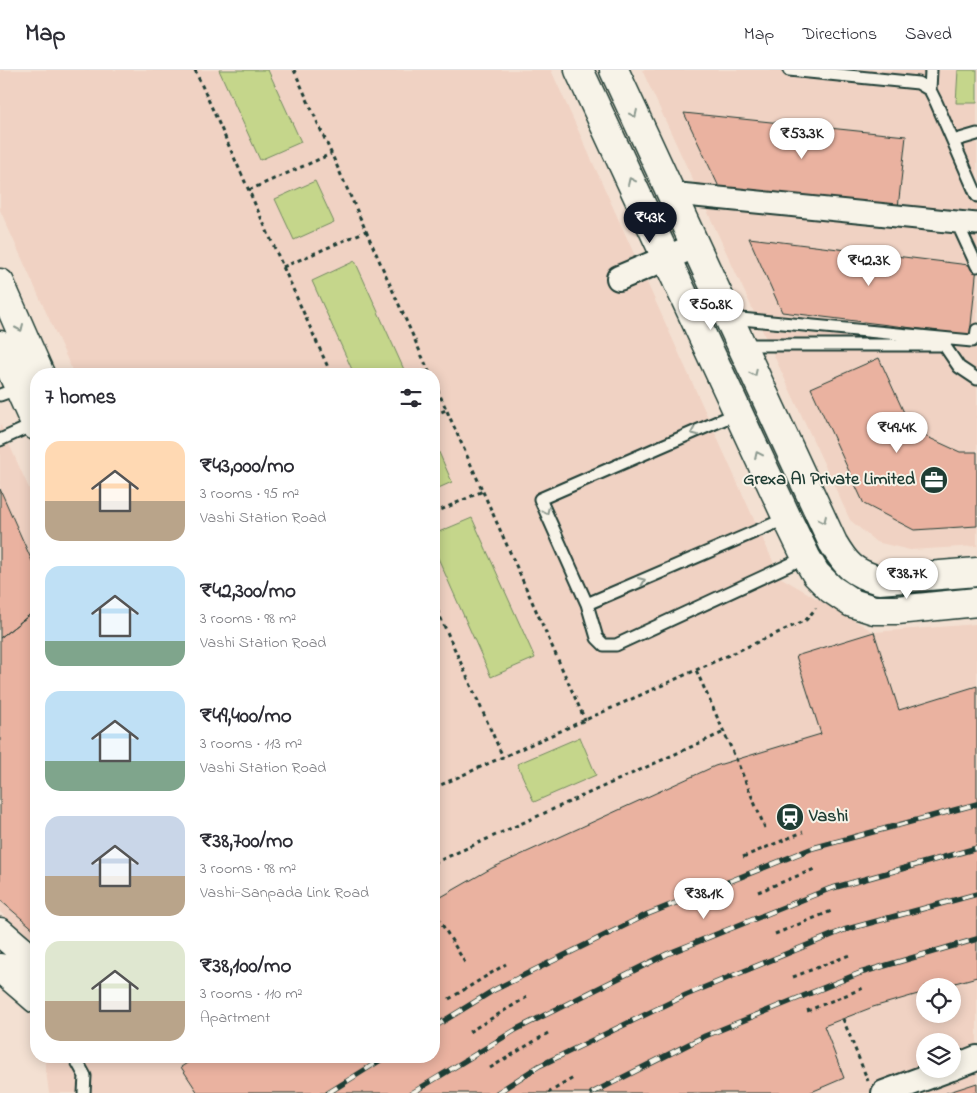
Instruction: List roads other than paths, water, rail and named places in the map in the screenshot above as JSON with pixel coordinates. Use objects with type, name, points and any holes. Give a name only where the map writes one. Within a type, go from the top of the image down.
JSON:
[{"type":"main road","points":[[579,70],[787,518],[816,574],[831,590],[852,603],[874,610],[897,610],[977,602]]},
{"type":"main road","points":[[614,70],[833,543],[841,556],[850,567],[864,576],[879,580],[977,572]]},
{"type":"main road","points":[[0,283],[20,385]]},
{"type":"main road","points":[[0,345],[30,410]]},
{"type":"main road","points":[[0,932],[30,958]]},
{"type":"main road","points":[[0,968],[30,995]]},
{"type":"street","points":[[619,278],[695,246]]},
{"type":"street","points":[[961,1064],[977,1058]]},
{"type":"street","points":[[877,1088],[916,1077]]},
{"type":"lane","points":[[791,70],[918,83],[930,90]]},
{"type":"lane","points":[[931,70],[930,90],[977,196]]},
{"type":"lane","points":[[953,141],[977,134]]},
{"type":"lane","points":[[671,194],[977,219]]},
{"type":"lane","points":[[671,194],[977,229]]},
{"type":"lane","points":[[959,227],[977,266]]},
{"type":"lane","points":[[728,318],[972,341],[976,337],[977,330]]},
{"type":"lane","points":[[741,345],[944,345],[958,367],[977,378]]},
{"type":"lane","points":[[738,413],[540,499],[587,604],[597,638],[604,645],[616,644],[806,557]]},
{"type":"lane","points":[[0,440],[30,428]]},
{"type":"lane","points":[[587,604],[787,518]]},
{"type":"lane","points":[[78,1063],[85,1076],[84,1093]]},
{"type":"railway","points":[[440,1023],[494,990],[648,914],[813,848],[977,804]]},
{"type":"railway","points":[[412,1093],[517,1029],[667,954],[829,889],[977,848]]},
{"type":"railway","points":[[497,1093],[539,1066],[686,995],[844,930],[977,894]]},
{"type":"railway","points":[[592,1093],[705,1036],[860,973],[977,939]]},
{"type":"railway","points":[[328,1093],[376,1063]]},
{"type":"place","name":"Grexa AI Private Limited","points":[[934,480]]},
{"type":"place","name":"Vashi","points":[[790,817]]}]
